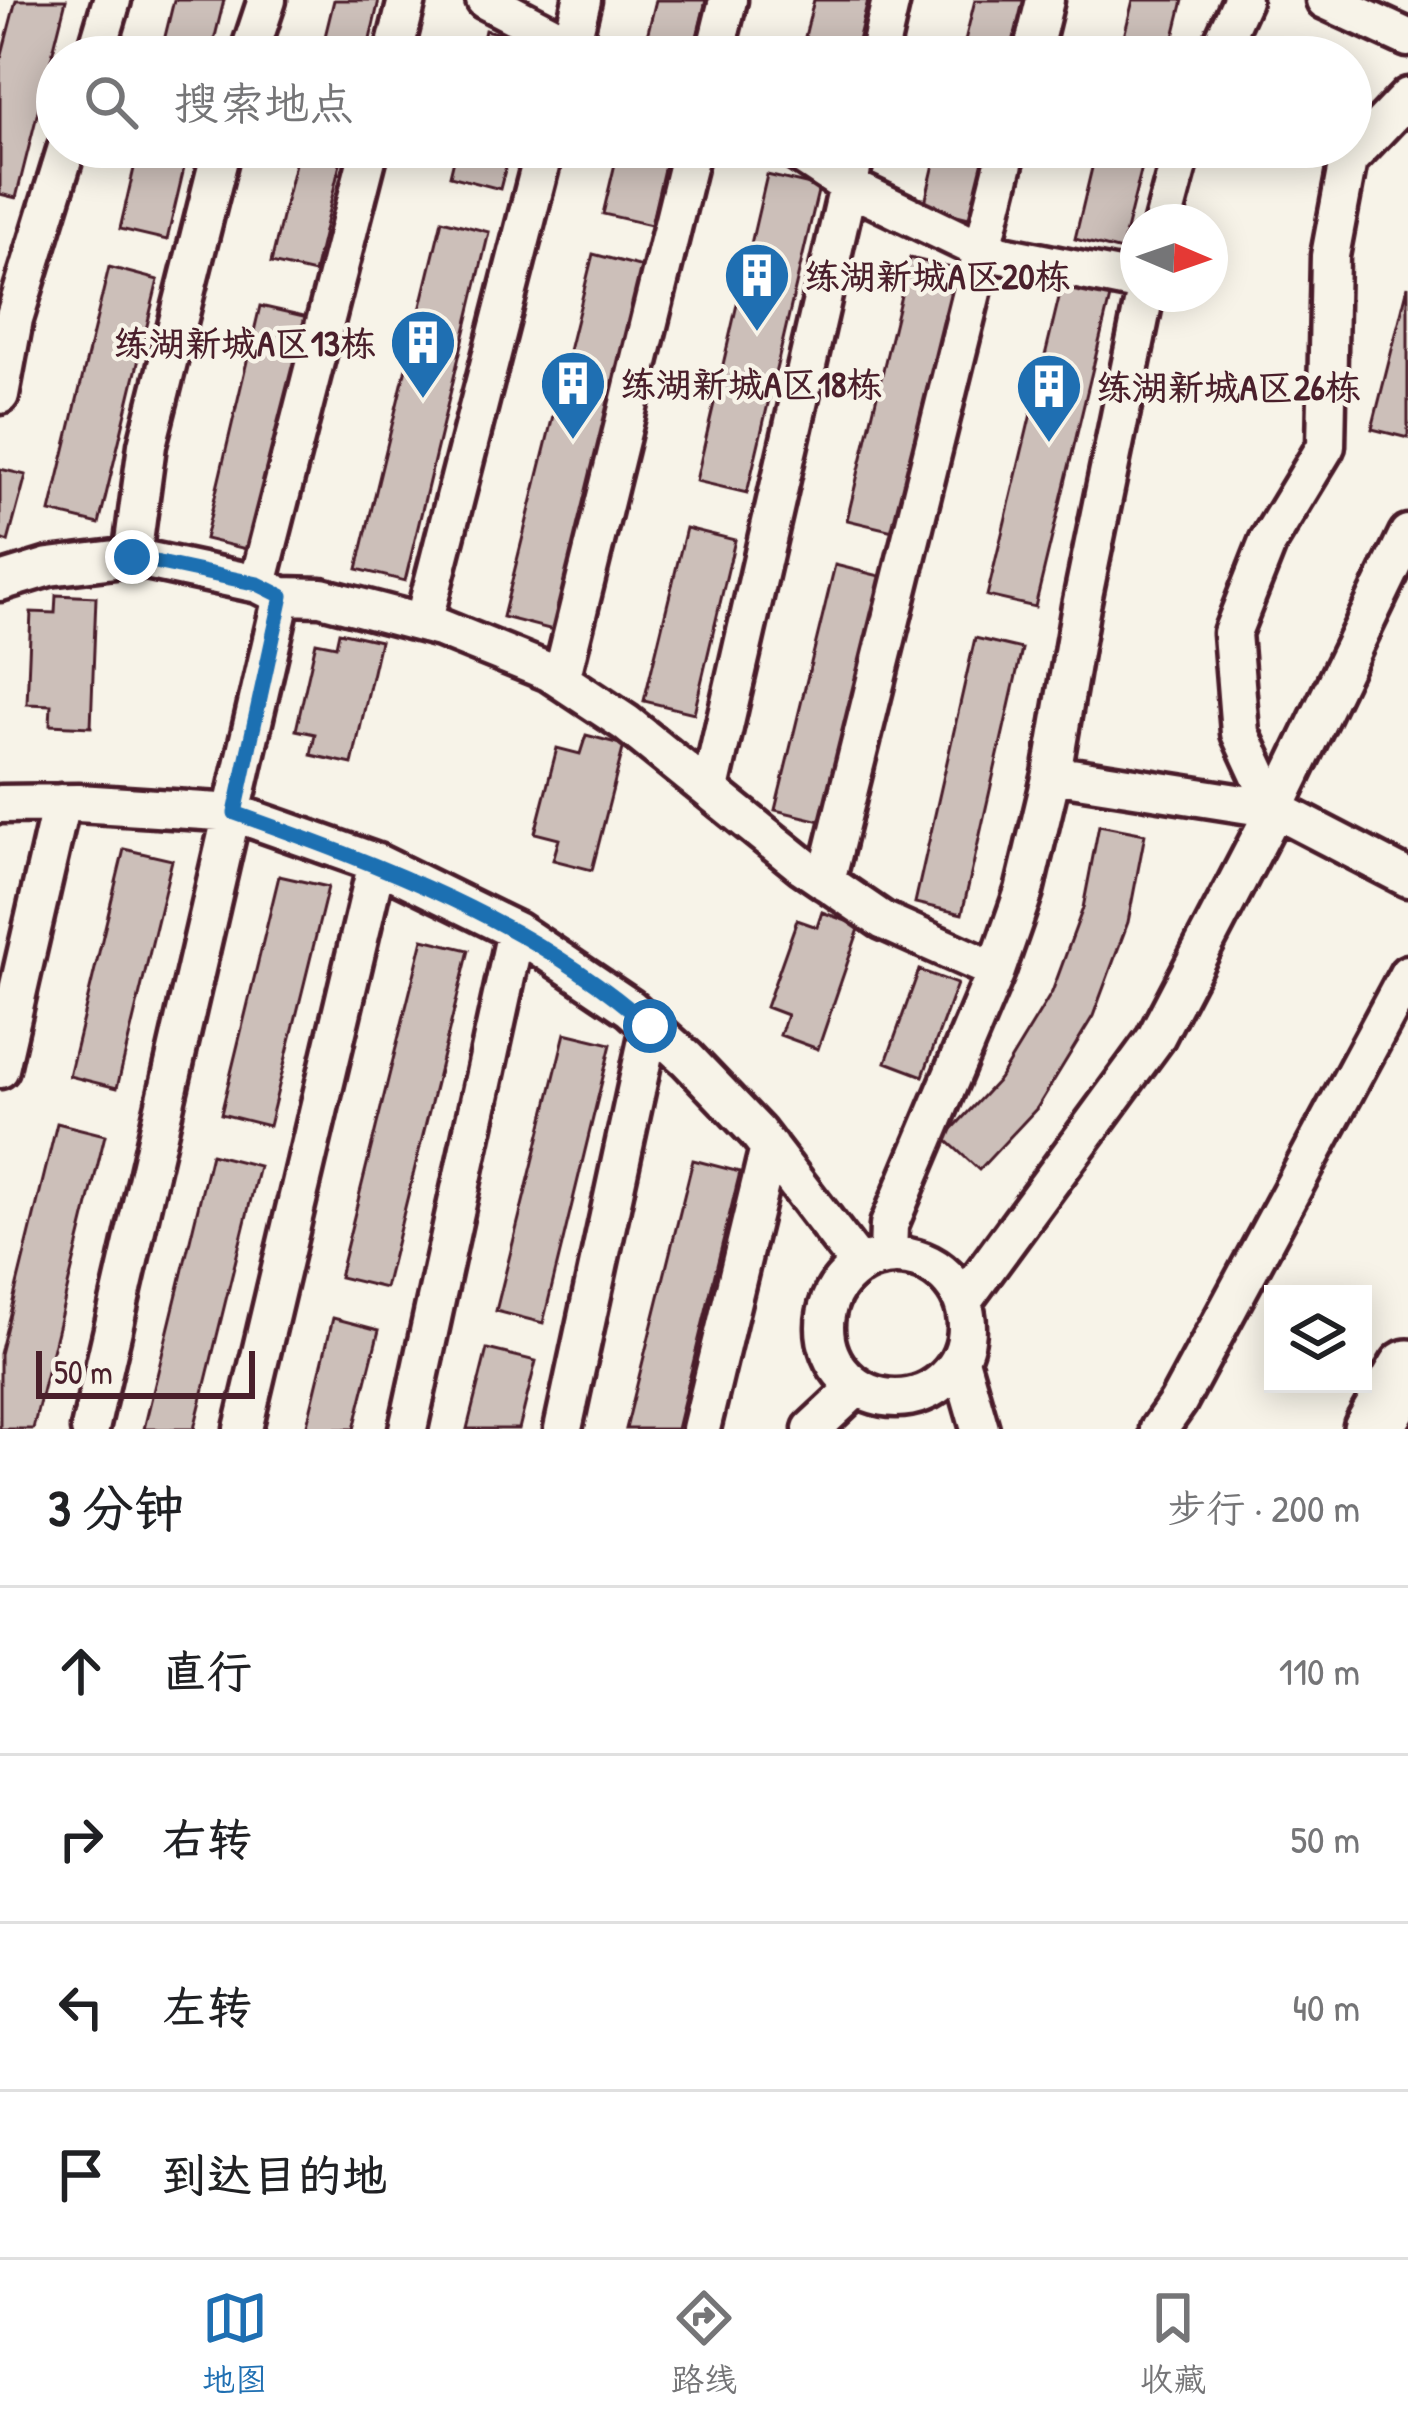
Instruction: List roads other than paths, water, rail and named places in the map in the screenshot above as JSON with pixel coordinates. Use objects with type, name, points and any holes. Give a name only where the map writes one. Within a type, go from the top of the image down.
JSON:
[{"type":"main road","points":[[1372,1429],[1408,1370]]},
{"type":"street","points":[[101,36],[112,0]]},
{"type":"street","points":[[255,36],[266,0]]},
{"type":"street","points":[[398,36],[407,0]]},
{"type":"street","points":[[485,0],[544,36]]},
{"type":"street","points":[[573,36],[582,0]]},
{"type":"street","points":[[719,36],[728,0]]},
{"type":"street","points":[[883,36],[891,0]]},
{"type":"street","points":[[1036,36],[1045,0]]},
{"type":"street","points":[[1226,36],[1242,0]]},
{"type":"street","points":[[1325,0],[1408,38]]},
{"type":"street","points":[[1372,135],[1408,97]]},
{"type":"street","points":[[0,395],[14,320],[61,168]]},
{"type":"street","points":[[132,557],[148,445],[217,168]]},
{"type":"street","points":[[90,1429],[235,813],[270,590],[365,168]]},
{"type":"street","points":[[423,623],[540,168]]},
{"type":"street","points":[[561,680],[687,168]]},
{"type":"street","points":[[821,168],[848,186],[983,250],[1120,278]]},
{"type":"street","points":[[710,789],[852,168]]},
{"type":"street","points":[[826,882],[1003,168]]},
{"type":"street","points":[[1168,204],[1177,168]]},
{"type":"street","points":[[1275,809],[1240,733],[1232,633],[1268,542],[1326,446],[1330,256],[1346,168]]},
{"type":"street","points":[[874,1261],[996,971],[1024,891],[1052,774],[1141,312]]},
{"type":"street","points":[[963,1301],[1155,1039],[1275,809],[1408,534]]},
{"type":"street","points":[[0,582],[49,567],[132,557],[423,623],[561,680],[626,723],[826,882],[882,920],[996,971]]},
{"type":"street","points":[[1052,774],[1275,809],[1408,878]]},
{"type":"street","points":[[0,1069],[61,803]]},
{"type":"street","points":[[0,804],[235,813],[377,863],[516,931],[650,1026],[874,1261]]},
{"type":"street","points":[[243,1429],[377,863]]},
{"type":"street","points":[[408,1429],[516,931]]},
{"type":"street","points":[[1159,1429],[1281,1216],[1408,974]]},
{"type":"street","points":[[563,1429],[650,1026]]},
{"type":"street","points":[[701,1429],[769,1147]]},
{"type":"street","points":[[911,1257],[933,1266],[951,1281],[963,1301],[968,1330],[960,1360],[919,1413],[856,1387],[836,1367],[826,1340],[826,1311],[839,1285],[874,1261],[911,1257]]},
{"type":"street","points":[[960,1360],[980,1429]]},
{"type":"street","points":[[812,1429],[856,1387]]},
{"type":"place","name":"练湖新城A区20栋","points":[[757,334]]},
{"type":"place","name":"练湖新城A区13栋","points":[[423,401]]},
{"type":"place","name":"练湖新城A区18栋","points":[[573,442]]},
{"type":"place","name":"练湖新城A区26栋","points":[[1049,445]]}]
